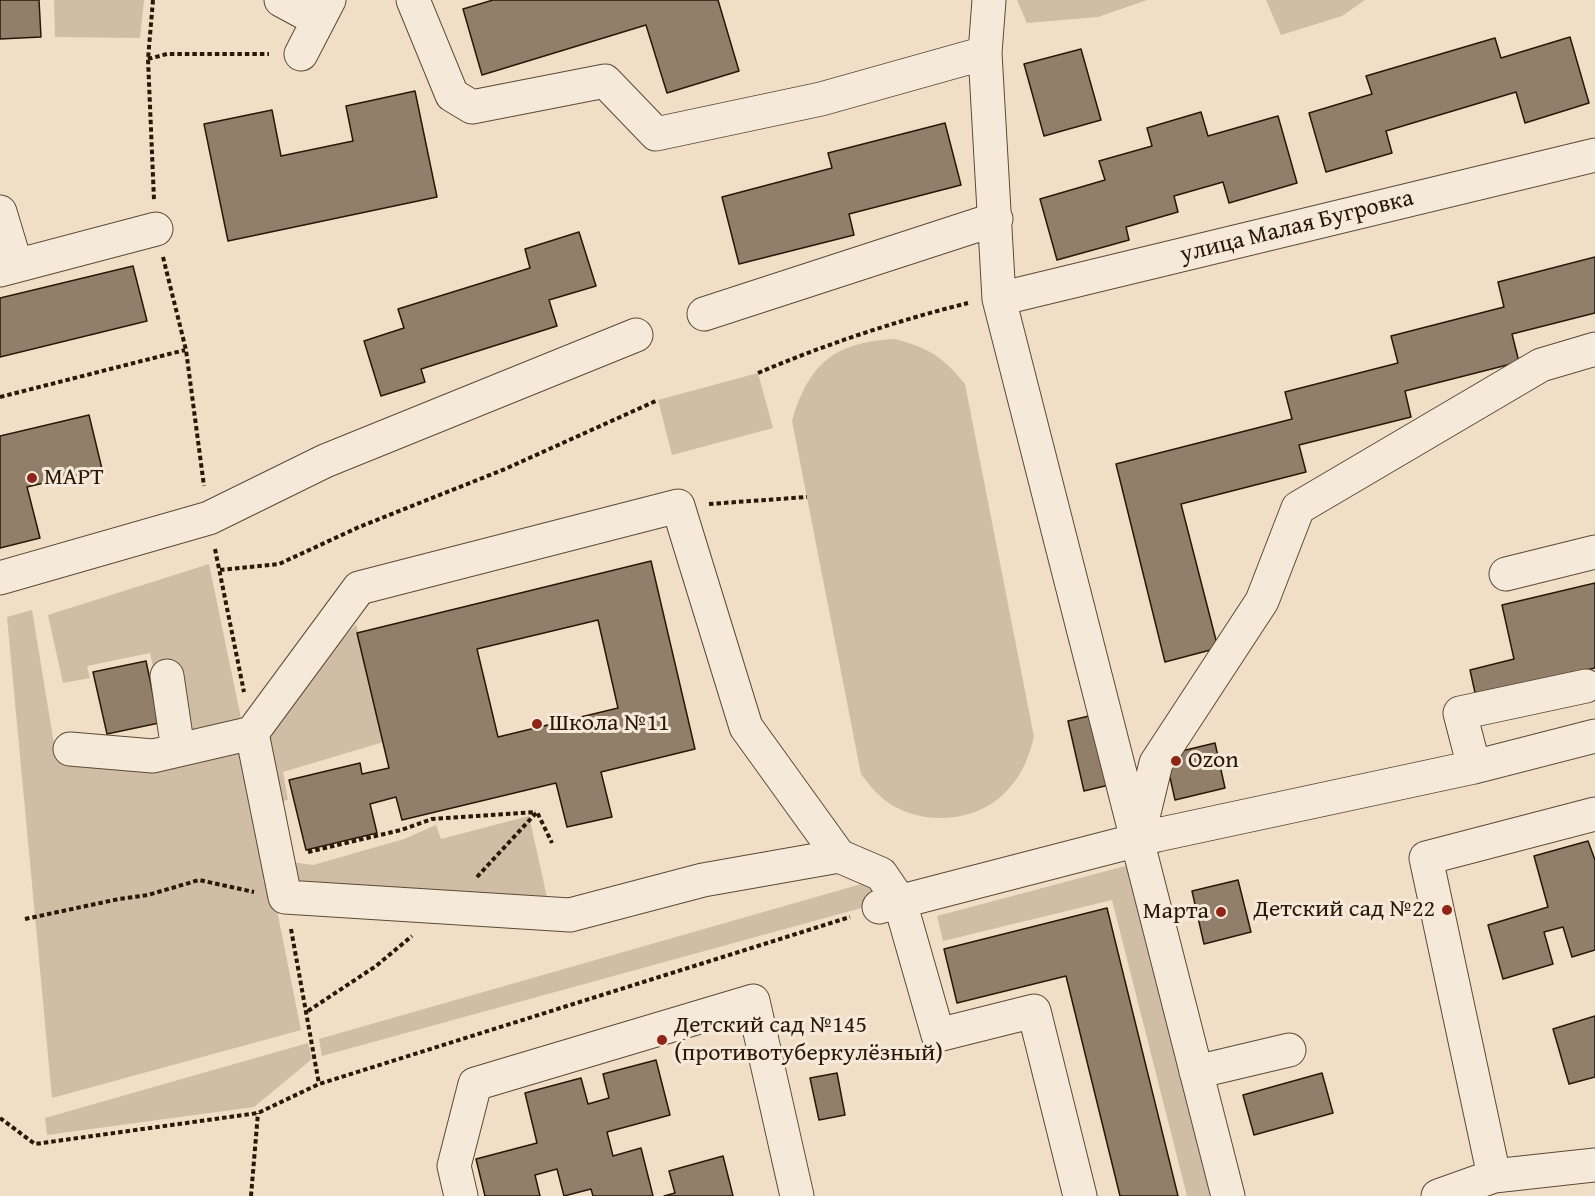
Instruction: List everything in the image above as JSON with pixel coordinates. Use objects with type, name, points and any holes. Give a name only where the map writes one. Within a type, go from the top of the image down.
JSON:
[{"type":"street","points":[[281,0],[323,10],[301,54]]},
{"type":"street","points":[[413,0],[452,95],[472,106],[605,81],[656,134],[821,99],[985,53]]},
{"type":"street","points":[[989,0],[985,53],[999,299],[1228,1196]]},
{"type":"street","name":"улица Малая Бугровка","points":[[999,299],[1595,155]]},
{"type":"street","points":[[0,212],[8,267],[156,229]]},
{"type":"street","points":[[704,314],[996,219]]},
{"type":"street","points":[[0,578],[209,518],[325,461],[636,335]]},
{"type":"street","points":[[1137,840],[1156,763],[1262,601],[1299,508],[1541,365],[1595,349]]},
{"type":"street","points":[[70,749],[153,756],[252,733],[359,588],[678,506],[746,727],[839,856],[881,874],[889,905],[938,1035],[1034,1011],[1080,1196]]},
{"type":"street","points":[[1506,574],[1595,552]]},
{"type":"street","points":[[167,676],[178,750]]},
{"type":"street","points":[[1474,766],[1460,713],[1586,686]]},
{"type":"street","points":[[252,733],[285,897],[570,915],[703,880],[839,856]]},
{"type":"street","points":[[889,905],[1137,840],[1474,766],[1595,736]]},
{"type":"street","points":[[1494,1176],[1426,858],[1595,814]]},
{"type":"street","points":[[461,1196],[453,1166],[475,1084],[753,1001],[797,1196]]},
{"type":"street","points":[[1196,1072],[1289,1050]]},
{"type":"street","points":[[1438,1196],[1494,1176],[1595,1165]]},
{"type":"path","points":[[148,59],[167,54],[301,54]]},
{"type":"path","points":[[758,373],[819,347],[920,315],[972,302],[999,299]]},
{"type":"path","points":[[0,397],[186,350]]},
{"type":"path","points":[[219,570],[279,564],[358,527],[505,469],[658,400]]},
{"type":"path","points":[[678,506],[807,497]]},
{"type":"path","points":[[209,518],[252,733]]},
{"type":"path","points":[[275,847],[314,853],[432,819],[537,812]]},
{"type":"path","points":[[537,812],[552,843]]},
{"type":"path","points":[[450,906],[537,812]]},
{"type":"path","points":[[25,919],[119,899],[148,896],[198,880],[285,897],[308,1011],[319,1084]]},
{"type":"path","points":[[0,1118],[35,1144],[258,1113],[319,1084],[889,905]]},
{"type":"path","points":[[308,1011],[376,966],[413,936]]},
{"type":"path","points":[[251,1196],[258,1113]]},
{"type":"shaded area","points":[[54,0],[144,0],[140,38],[55,37]]},
{"type":"shaded area","points":[[1017,0],[1147,0],[1098,17],[1027,23]]},
{"type":"shaded area","points":[[1266,0],[1365,0],[1342,16],[1281,35]]},
{"type":"shaded area","points":[[895,339],[926,350],[942,360],[965,384],[1034,737],[1023,769],[998,799],[983,809],[947,818],[910,813],[893,806],[876,793],[861,774],[792,421],[807,384],[827,359],[856,345]]},
{"type":"shaded area","points":[[758,373],[773,428],[672,455],[658,400]]},
{"type":"shaded area","points":[[209,564],[242,723],[208,731],[184,730],[172,664],[153,667],[150,653],[87,666],[90,678],[63,683],[48,615]]},
{"type":"shaded area","points":[[32,610],[56,756],[244,746],[301,1030],[52,1098],[7,617]]},
{"type":"shaded area","points":[[356,624],[387,741],[283,772],[288,800],[272,803],[261,747],[275,716]]},
{"type":"shaded area","points":[[529,816],[547,897],[291,890],[283,861],[313,865],[404,839],[436,825],[441,839]]},
{"type":"shaded area","points":[[1129,865],[1215,1196],[1187,1196],[1112,900],[943,941],[937,916]]},
{"type":"shaded area","points":[[879,879],[894,899],[322,1056],[319,1039]]},
{"type":"shaded area","points":[[308,1043],[312,1059],[254,1107],[47,1135],[45,1118]]},
{"type":"building","points":[[0,0],[39,0],[41,37],[0,39]]},
{"type":"building","points":[[493,0],[718,0],[739,71],[667,93],[646,25],[482,75],[463,9]]},
{"type":"building","points":[[1570,37],[1589,103],[1525,123],[1516,92],[1386,131],[1392,153],[1326,172],[1309,113],[1372,94],[1366,76],[1495,38],[1501,58]]},
{"type":"building","points":[[1081,49],[1101,120],[1044,136],[1024,64]]},
{"type":"building","points":[[415,91],[437,197],[228,241],[204,124],[272,110],[281,156],[353,141],[346,106]]},
{"type":"building","points":[[1201,112],[1208,136],[1278,116],[1297,183],[1229,203],[1223,182],[1174,196],[1178,212],[1126,227],[1129,240],[1057,260],[1040,199],[1105,180],[1099,161],[1152,146],[1147,128]]},
{"type":"building","points":[[945,123],[961,185],[849,214],[854,235],[739,264],[722,197],[832,168],[828,153]]},
{"type":"building","points":[[579,232],[596,286],[549,300],[557,326],[421,369],[425,382],[381,396],[364,341],[404,328],[398,309],[530,268],[525,249]]},
{"type":"building","points":[[1595,257],[1595,313],[1512,334],[1519,362],[1405,391],[1411,417],[1299,445],[1306,472],[1181,504],[1218,648],[1165,662],[1116,464],[1292,419],[1285,392],[1398,363],[1391,336],[1504,307],[1498,282]]},
{"type":"building","points":[[133,266],[147,321],[0,357],[0,298]]},
{"type":"building","name":"МАРТ","points":[[89,415],[102,469],[27,487],[40,538],[0,548],[0,436]]},
{"type":"building","points":[[651,561],[695,749],[601,772],[612,817],[567,827],[556,783],[402,820],[396,797],[370,804],[377,833],[306,850],[289,780],[360,763],[362,774],[389,768],[357,633]],"holes":[[[598,620],[618,708],[498,737],[477,649]]]},
{"type":"building","points":[[1595,583],[1595,668],[1476,697],[1470,670],[1514,659],[1502,605]]},
{"type":"building","points":[[146,661],[159,723],[107,734],[93,672]]},
{"type":"building","points":[[1093,715],[1109,785],[1084,791],[1068,721]]},
{"type":"building","points":[[1215,743],[1225,788],[1175,800],[1165,755]]},
{"type":"building","points":[[1588,841],[1595,860],[1595,950],[1572,957],[1563,927],[1544,932],[1553,964],[1503,979],[1488,925],[1548,907],[1534,856]]},
{"type":"building","name":"Марта","points":[[1238,880],[1251,932],[1204,944],[1192,891]]},
{"type":"building","points":[[1107,908],[1178,1196],[1120,1196],[1066,976],[957,1003],[944,949]]},
{"type":"building","points":[[1595,1016],[1595,1077],[1569,1084],[1553,1029]]},
{"type":"building","points":[[656,1060],[670,1115],[607,1132],[613,1156],[641,1148],[653,1196],[593,1196],[591,1189],[564,1196],[557,1169],[535,1175],[540,1196],[485,1196],[476,1159],[537,1143],[525,1093],[581,1078],[588,1104],[609,1098],[603,1074]]},
{"type":"building","points":[[837,1073],[845,1115],[819,1120],[810,1078]]},
{"type":"building","points":[[1322,1073],[1333,1113],[1254,1135],[1243,1095]]},
{"type":"building","points":[[723,1156],[733,1196],[664,1196],[675,1193],[669,1171]]},
{"type":"place","name":"МАРТ","points":[[32,478]]},
{"type":"place","name":"Школа №11","points":[[537,724]]},
{"type":"place","name":"Ozon","points":[[1176,761]]},
{"type":"place","name":"Детский сад №22","points":[[1447,910]]},
{"type":"place","name":"Марта","points":[[1221,912]]},
{"type":"place","name":"Детский сад №145 (противотуберкулёзный)","points":[[662,1040]]}]
